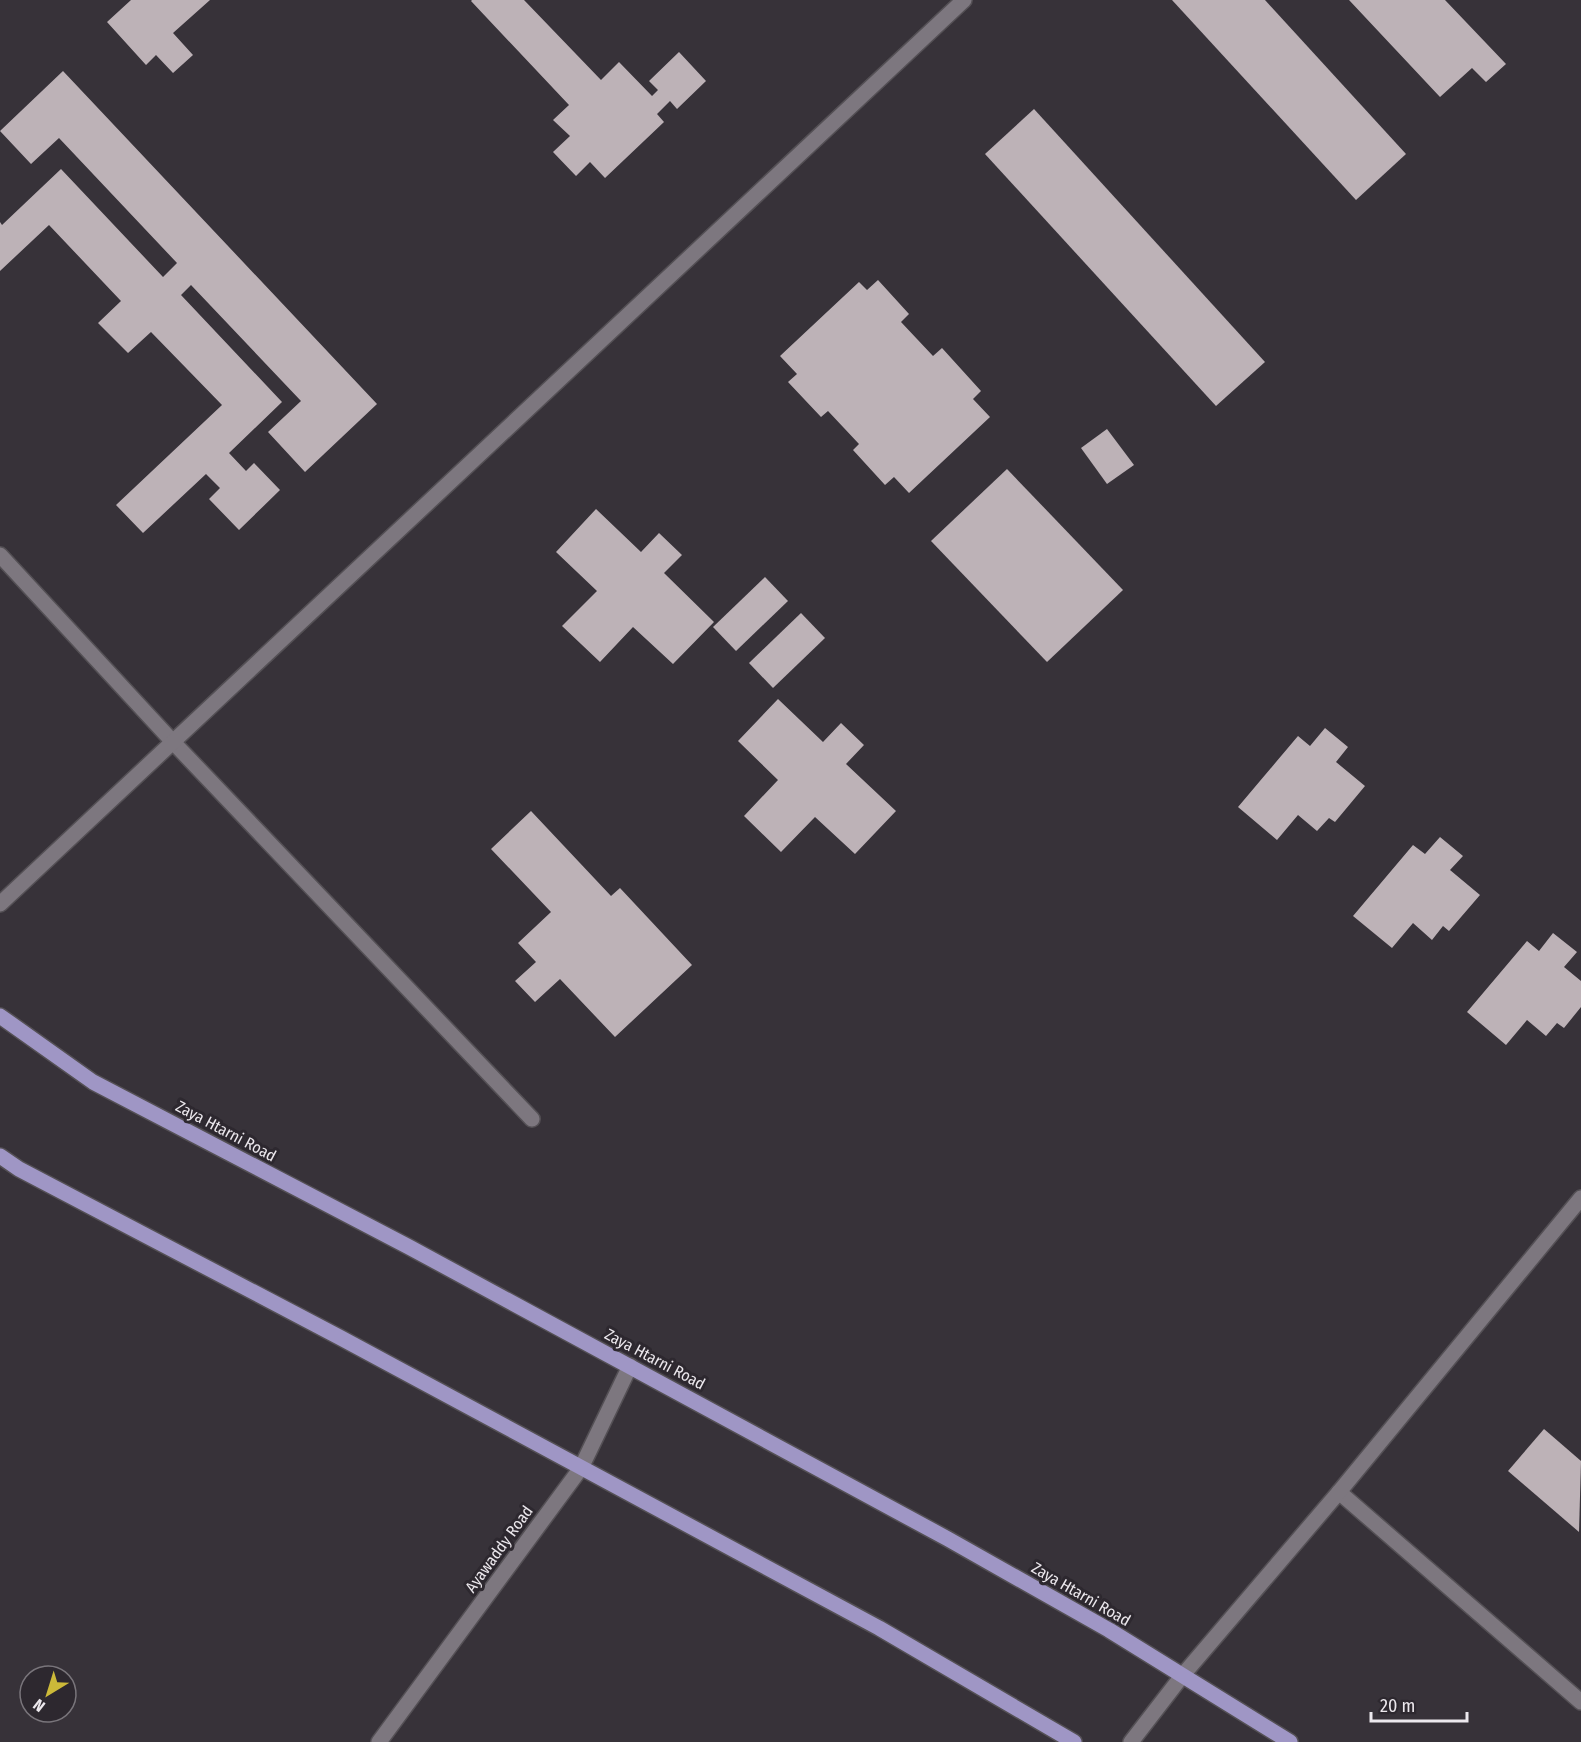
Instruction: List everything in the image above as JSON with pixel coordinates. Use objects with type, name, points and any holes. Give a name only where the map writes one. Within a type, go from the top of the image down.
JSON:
[{"type":"main road","name":"Zaya Htarni Road","points":[[0,1016],[93,1082],[409,1246],[948,1539],[1109,1630],[1290,1742]]},
{"type":"main road","points":[[0,1156],[19,1169],[341,1338],[879,1628],[1074,1742]]},
{"type":"street","points":[[0,904],[964,0]]},
{"type":"street","points":[[0,555],[173,742],[532,1119]]},
{"type":"street","points":[[1131,1742],[1182,1676],[1339,1492],[1581,1198]]},
{"type":"street","name":"Ayawaddy Road","points":[[379,1742],[581,1468],[630,1366]]},
{"type":"street","points":[[1339,1492],[1581,1702]]},
{"type":"building","points":[[131,0],[210,0],[173,33],[193,55],[173,73],[156,55],[146,65],[107,22]]},
{"type":"building","points":[[472,0],[524,0],[601,80],[619,62],[652,96],[658,90],[649,81],[679,52],[706,81],[677,109],[670,101],[657,114],[664,122],[605,178],[590,162],[576,176],[553,152],[570,136],[553,120],[569,105]]},
{"type":"building","points":[[1172,0],[1265,0],[1406,154],[1356,200]]},
{"type":"building","points":[[1349,0],[1445,0],[1506,64],[1486,82],[1472,68],[1440,97]]},
{"type":"building","points":[[63,71],[377,404],[305,472],[268,432],[301,401],[191,285],[181,295],[282,402],[229,453],[246,471],[254,463],[280,490],[239,530],[209,499],[220,488],[206,474],[143,533],[116,505],[222,405],[151,332],[128,353],[98,323],[121,301],[49,225],[0,271],[0,222],[2,225],[61,169],[163,277],[177,263],[59,138],[31,164],[0,131]]},
{"type":"building","points":[[1034,109],[1265,362],[1216,406],[985,154]]},
{"type":"building","points":[[878,280],[909,314],[901,322],[933,356],[942,348],[981,391],[973,399],[990,417],[909,493],[894,477],[885,485],[853,450],[859,444],[828,411],[821,417],[788,382],[797,374],[780,356],[859,282],[867,290]]},
{"type":"building","points":[[1107,429],[1134,465],[1107,484],[1081,448]]},
{"type":"building","points":[[1007,469],[1123,590],[1047,662],[931,541]]},
{"type":"building","points":[[596,509],[641,552],[659,533],[682,555],[664,573],[714,622],[673,664],[633,627],[600,662],[562,626],[597,591],[556,552]]},
{"type":"building","points":[[765,577],[788,601],[736,651],[713,627]]},
{"type":"building","points":[[801,613],[825,638],[773,688],[749,663]]},
{"type":"building","points":[[778,699],[823,742],[841,723],[864,745],[846,764],[896,811],[855,854],[815,817],[781,852],[744,816],[778,780],[738,741]]},
{"type":"building","points":[[1325,728],[1348,747],[1336,762],[1365,786],[1335,822],[1329,818],[1317,831],[1298,815],[1277,840],[1238,807],[1298,736],[1310,746]]},
{"type":"building","points":[[531,811],[611,896],[620,888],[692,965],[615,1037],[560,979],[535,1002],[515,981],[536,962],[518,943],[551,912],[491,849]]},
{"type":"building","points":[[1440,837],[1463,856],[1450,870],[1480,895],[1449,931],[1443,926],[1432,940],[1413,923],[1392,948],[1353,916],[1413,845],[1425,854]]},
{"type":"building","points":[[1553,933],[1577,952],[1564,967],[1581,981],[1581,1007],[1564,1028],[1557,1023],[1546,1036],[1527,1020],[1506,1045],[1467,1012],[1527,941],[1539,951]]},
{"type":"building","points":[[1544,1429],[1581,1461],[1579,1532],[1508,1471]]}]
